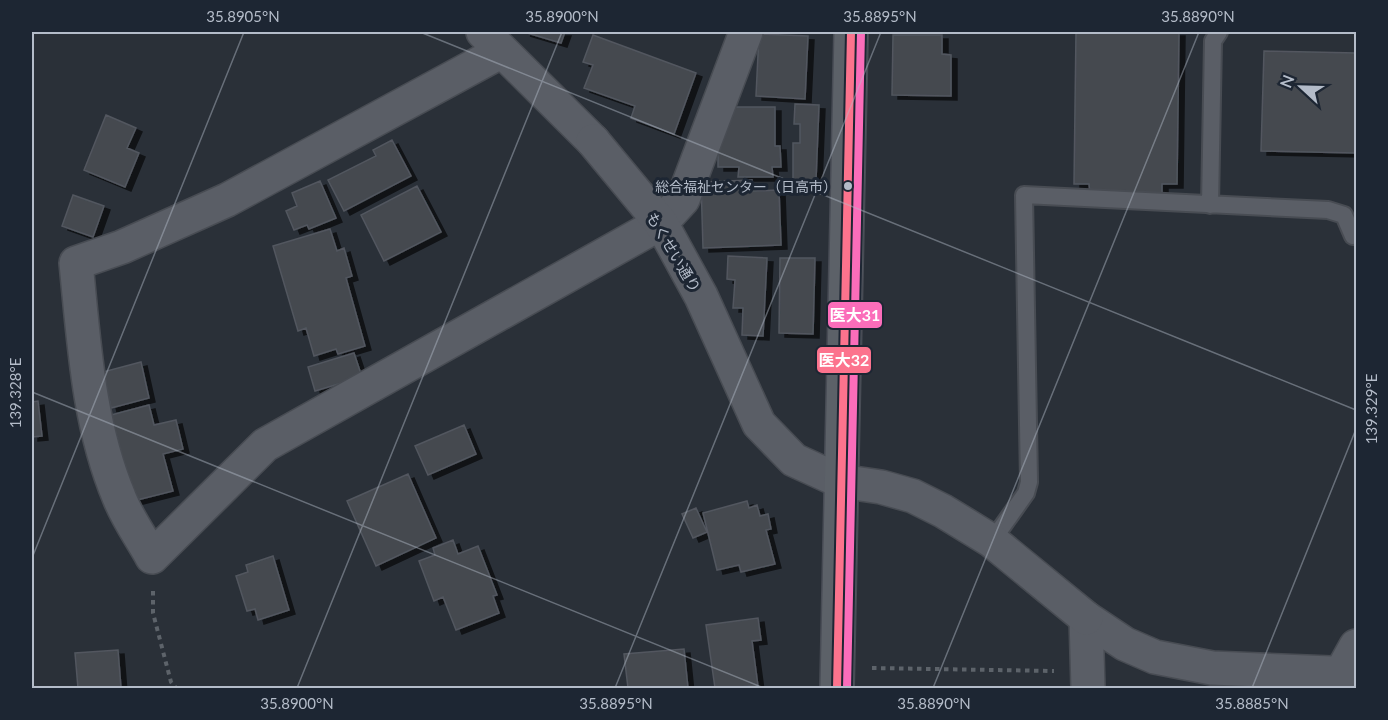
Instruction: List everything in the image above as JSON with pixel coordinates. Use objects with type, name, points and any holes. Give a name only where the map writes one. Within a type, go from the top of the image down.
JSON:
[{"type":"main road","points":[[837,678],[851,32]]},
{"type":"street","points":[[493,41],[227,201],[122,247],[76,263],[86,366],[99,442],[119,498],[152,557],[265,446],[661,223],[683,199],[746,32]]},
{"type":"street","name":"もくせい通り","points":[[493,41],[593,141],[661,223],[701,296],[759,424],[794,460],[840,481],[881,487],[913,496],[943,511],[992,541],[1086,618],[1125,644],[1155,657],[1212,668],[1351,664]]},
{"type":"street","points":[[1086,618],[1088,680]]},
{"type":"lane","points":[[1210,205],[1213,41],[1219,32]]},
{"type":"lane","points":[[992,541],[1026,493],[1029,482],[1024,195],[1328,210],[1344,215],[1353,236]]},
{"type":"path","points":[[152,557],[153,613],[171,682],[176,688]]},
{"type":"path","points":[[837,678],[1088,680]]},
{"type":"building","points":[[524,32],[565,32],[561,43]]},
{"type":"building","points":[[1076,32],[1179,32],[1177,184],[1162,184],[1162,194],[1090,193],[1089,184],[1074,184]]},
{"type":"building","points":[[759,34],[808,36],[805,99],[756,96]]},
{"type":"building","points":[[593,35],[696,73],[674,134],[631,118],[635,106],[584,88],[593,65],[583,62]]},
{"type":"building","points":[[893,35],[942,35],[942,54],[951,55],[951,96],[892,95]]},
{"type":"building","points":[[1264,51],[1356,53],[1356,153],[1261,151]]},
{"type":"building","points":[[795,104],[819,105],[816,180],[793,180],[793,143],[800,143],[800,124],[794,124]]},
{"type":"building","points":[[730,107],[775,107],[775,146],[780,146],[781,167],[772,167],[773,177],[738,177],[739,167],[718,167],[718,141]]},
{"type":"building","points":[[106,115],[136,128],[127,148],[139,153],[125,187],[84,170]]},
{"type":"building","points":[[392,140],[411,176],[344,211],[328,180],[376,156],[373,150]]},
{"type":"building","points":[[752,180],[752,191],[779,190],[781,245],[703,248],[701,182]]},
{"type":"building","points":[[320,181],[336,218],[309,229],[307,225],[294,230],[286,211],[297,206],[292,193]]},
{"type":"building","points":[[417,186],[441,232],[384,261],[361,215]]},
{"type":"building","points":[[73,195],[104,206],[93,237],[62,226]]},
{"type":"building","points":[[330,229],[337,251],[344,248],[352,276],[346,278],[365,346],[338,354],[336,349],[314,356],[306,328],[298,331],[273,246]]},
{"type":"building","points":[[728,256],[767,258],[763,336],[742,335],[743,308],[733,308],[735,280],[727,279]]},
{"type":"building","points":[[780,258],[815,258],[813,334],[779,333]]},
{"type":"building","points":[[354,353],[362,377],[315,391],[308,367]]},
{"type":"building","points":[[141,362],[149,398],[111,408],[103,372]]},
{"type":"building","points":[[38,401],[42,436],[32,437],[32,402]]},
{"type":"building","points":[[149,405],[154,425],[176,420],[183,449],[163,454],[173,491],[133,501],[111,415]]},
{"type":"building","points":[[464,425],[476,454],[428,475],[415,446]]},
{"type":"building","points":[[408,474],[436,538],[376,566],[347,501]]},
{"type":"building","points":[[747,501],[749,508],[757,505],[760,516],[768,514],[771,529],[766,530],[775,564],[741,572],[739,565],[717,570],[703,513]]},
{"type":"building","points":[[696,508],[707,532],[693,538],[682,514]]},
{"type":"building","points":[[453,540],[458,554],[478,546],[497,595],[493,596],[499,613],[456,630],[443,597],[434,601],[419,561],[435,555],[433,548]]},
{"type":"building","points":[[273,556],[289,610],[258,620],[255,609],[247,611],[236,576],[248,572],[246,565]]},
{"type":"building","points":[[758,618],[761,640],[752,641],[758,686],[715,688],[706,625]]},
{"type":"building","points":[[684,649],[688,688],[628,688],[624,654]]},
{"type":"building","points":[[118,650],[121,688],[78,688],[75,653]]},
{"type":"transit line","name":"医大32","points":[[837,688],[851,32]]},
{"type":"transit line","name":"医大31","points":[[847,688],[861,32]]},
{"type":"place","name":"総合福祉センター（日高市）","points":[[848,186]]}]
